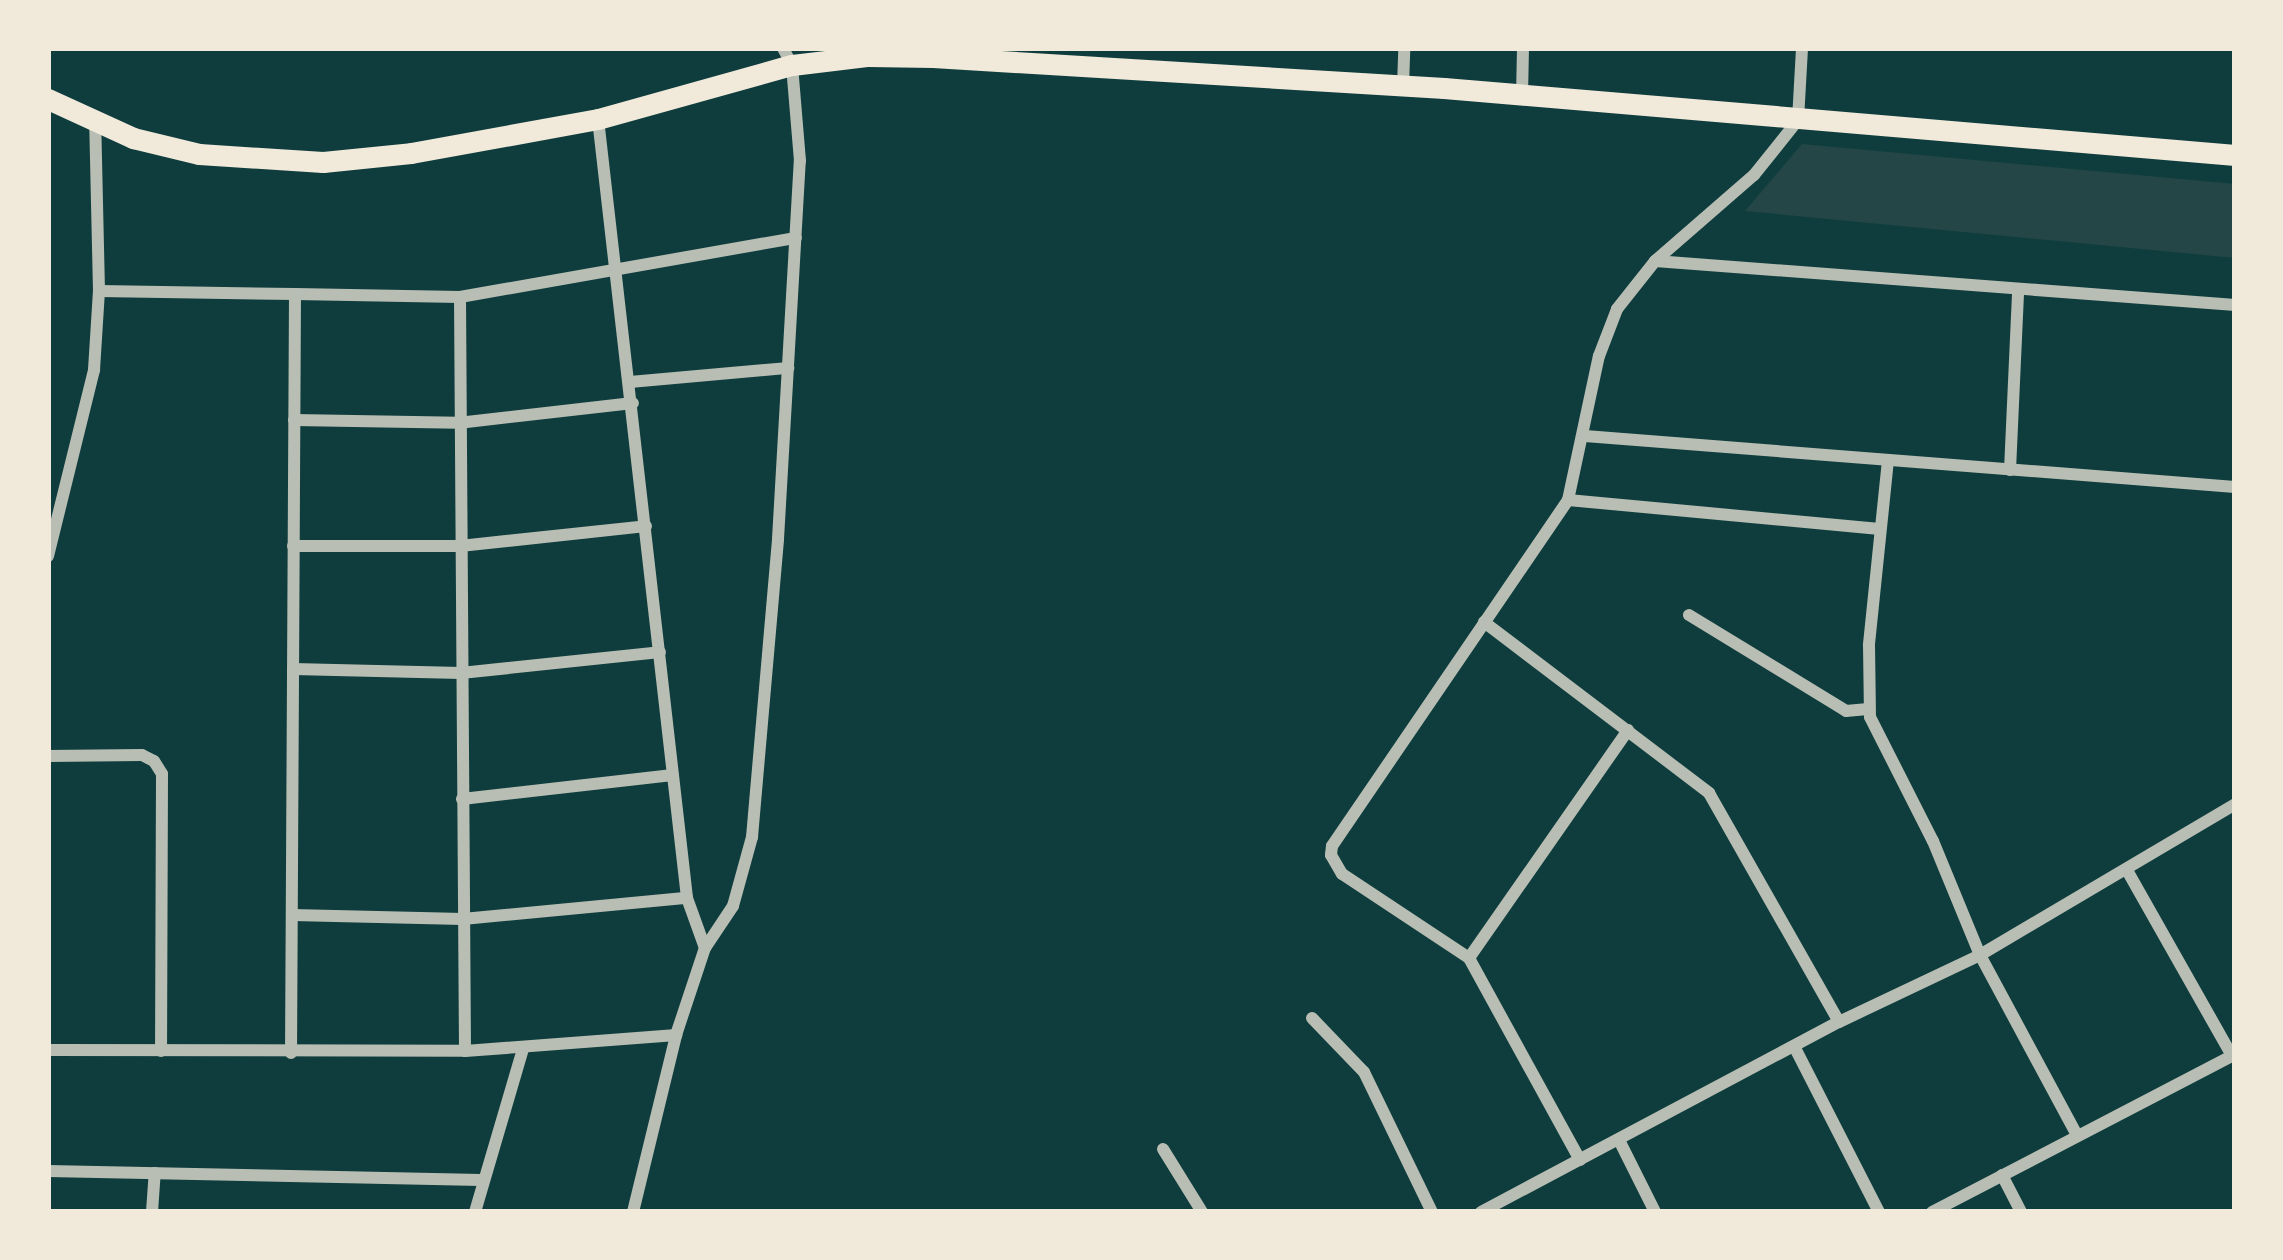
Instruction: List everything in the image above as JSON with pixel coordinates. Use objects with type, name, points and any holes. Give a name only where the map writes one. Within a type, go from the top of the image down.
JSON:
[{"type":"main road","points":[[48,99],[133,138],[199,154],[323,162],[411,153],[598,119],[788,57],[1030,54],[1150,59],[1402,86],[2235,155]]},
{"type":"street","points":[[1402,86],[1404,48]]},
{"type":"street","points":[[1522,96],[1523,48]]},
{"type":"street","points":[[1580,1160],[1469,958],[1342,874],[1330,855],[1352,812],[1568,500],[1608,327],[1655,261],[1754,175],[1798,120],[1802,48]]},
{"type":"street","points":[[633,1212],[676,1035],[705,948],[734,906],[752,837],[800,161],[788,57]]},
{"type":"street","points":[[598,119],[687,898],[705,948]]},
{"type":"street","points":[[48,556],[88,408],[99,291],[95,121]]},
{"type":"street","points":[[99,291],[460,298],[616,271],[672,256],[796,238]]},
{"type":"street","points":[[1655,261],[2235,305]]},
{"type":"street","points":[[2010,470],[2018,292]]},
{"type":"street","points":[[291,1053],[295,294]]},
{"type":"street","points":[[460,298],[464,1051]]},
{"type":"street","points":[[630,382],[788,368]]},
{"type":"street","points":[[294,420],[458,423],[633,403]]},
{"type":"street","points":[[1585,436],[2235,487]]},
{"type":"street","points":[[1888,460],[1868,709],[1933,842],[1980,955],[2077,1135]]},
{"type":"street","points":[[1568,500],[1880,529]]},
{"type":"street","points":[[293,546],[460,546],[646,526]]},
{"type":"street","points":[[1689,615],[1846,711],[1868,709]]},
{"type":"street","points":[[1484,622],[1709,793],[1839,1022]]},
{"type":"street","points":[[292,669],[461,673],[660,652]]},
{"type":"street","points":[[1469,958],[1628,730]]},
{"type":"street","points":[[48,755],[142,755],[154,761],[162,774],[160,1051]]},
{"type":"street","points":[[462,799],[674,775]]},
{"type":"street","points":[[1481,1212],[1839,1022],[1980,955],[2128,872],[2235,804]]},
{"type":"street","points":[[1932,1212],[2233,1055],[2128,872]]},
{"type":"street","points":[[292,915],[464,920],[687,898]]},
{"type":"street","points":[[1312,1018],[1364,1072],[1432,1212]]},
{"type":"street","points":[[48,1050],[464,1051],[676,1035]]},
{"type":"street","points":[[1794,1046],[1879,1212]]},
{"type":"street","points":[[475,1212],[523,1048]]},
{"type":"street","points":[[1619,1140],[1655,1212]]},
{"type":"street","points":[[1163,1149],[1202,1212]]},
{"type":"street","points":[[48,1172],[481,1180]]},
{"type":"street","points":[[152,1212],[155,1173]]},
{"type":"street","points":[[2002,1175],[2020,1212]]},
{"type":"shaded area","points":[[1802,144],[2235,184],[2235,258],[1745,211]]}]
